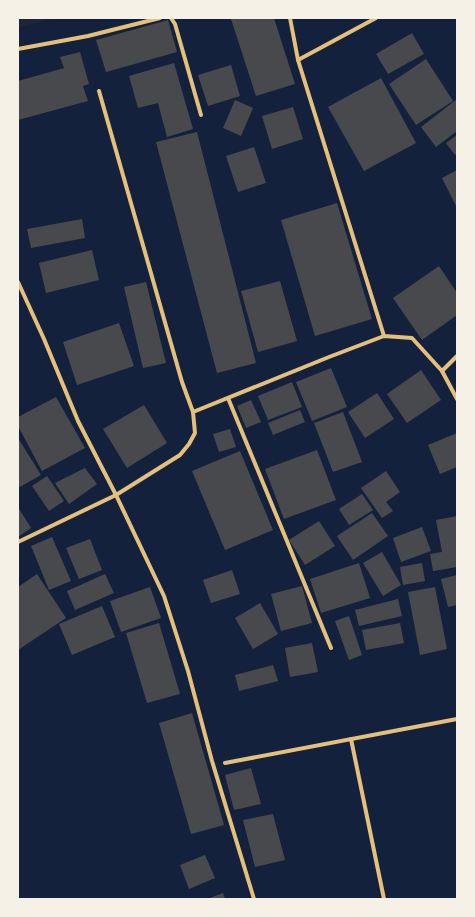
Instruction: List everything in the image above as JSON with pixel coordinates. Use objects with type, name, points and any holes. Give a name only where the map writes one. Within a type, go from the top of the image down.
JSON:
[{"type":"street","points":[[18,49],[88,36],[160,18]]},
{"type":"street","points":[[171,18],[175,24],[201,115]]},
{"type":"street","points":[[290,18],[298,60],[384,336]]},
{"type":"street","points":[[298,60],[376,18]]},
{"type":"street","points":[[18,542],[116,495],[180,455],[189,444],[195,433],[193,412],[182,382],[99,91]]},
{"type":"street","points":[[18,282],[44,339],[78,421],[116,495],[164,596],[188,671],[212,761],[254,899]]},
{"type":"street","points":[[193,412],[384,336],[412,338],[442,371],[457,399]]},
{"type":"street","points":[[442,371],[457,356]]},
{"type":"street","points":[[228,398],[331,648]]},
{"type":"street","points":[[225,763],[457,719]]},
{"type":"street","points":[[351,739],[384,899]]},
{"type":"shaded area","points":[[18,18],[54,18],[18,28]]},
{"type":"building","points":[[274,18],[295,84],[256,96],[231,19]]},
{"type":"building","points":[[168,20],[177,52],[106,72],[96,40]]},
{"type":"building","points":[[412,33],[424,54],[388,74],[376,54]]},
{"type":"building","points":[[80,52],[89,84],[83,86],[88,101],[18,120],[18,81],[64,68],[60,57]]},
{"type":"building","points":[[426,59],[453,101],[416,125],[389,84]]},
{"type":"building","points":[[174,63],[193,129],[167,137],[158,103],[138,108],[129,76]]},
{"type":"building","points":[[231,65],[240,96],[208,106],[198,75]]},
{"type":"building","points":[[381,78],[416,143],[364,171],[328,107]]},
{"type":"building","points":[[457,99],[457,131],[436,147],[421,127]]},
{"type":"building","points":[[235,100],[253,108],[241,136],[223,128]]},
{"type":"building","points":[[293,107],[303,139],[272,149],[262,116]]},
{"type":"building","points":[[197,132],[256,363],[217,373],[156,142]]},
{"type":"building","points":[[457,135],[457,153],[455,155],[446,143]]},
{"type":"building","points":[[254,147],[266,183],[238,192],[226,156]]},
{"type":"building","points":[[457,170],[457,208],[442,178]]},
{"type":"building","points":[[337,203],[372,319],[315,336],[281,220]]},
{"type":"building","points":[[82,219],[85,238],[31,248],[27,229]]},
{"type":"building","points":[[92,250],[99,280],[46,293],[39,263]]},
{"type":"building","points":[[439,266],[457,293],[457,315],[422,340],[393,298]]},
{"type":"building","points":[[280,281],[297,341],[258,352],[241,291]]},
{"type":"building","points":[[146,282],[166,363],[143,368],[124,287]]},
{"type":"building","points":[[119,323],[134,366],[77,385],[63,342]]},
{"type":"building","points":[[331,368],[347,407],[312,421],[296,382]]},
{"type":"building","points":[[421,370],[441,400],[407,423],[387,394]]},
{"type":"building","points":[[292,382],[302,407],[268,420],[258,396]]},
{"type":"building","points":[[377,393],[394,419],[365,438],[348,412]]},
{"type":"building","points":[[56,397],[85,448],[42,471],[18,426],[18,417]]},
{"type":"building","points":[[251,400],[261,422],[246,428],[237,406]]},
{"type":"building","points":[[144,405],[167,443],[127,468],[103,429]]},
{"type":"building","points":[[300,410],[305,422],[273,435],[268,423]]},
{"type":"building","points":[[343,412],[362,462],[333,472],[314,423]]},
{"type":"building","points":[[230,429],[236,447],[219,452],[213,434]]},
{"type":"building","points":[[457,433],[457,467],[440,474],[428,445]]},
{"type":"building","points":[[18,438],[41,475],[20,487],[18,485]]},
{"type":"building","points":[[317,450],[336,500],[284,519],[265,469]]},
{"type":"building","points":[[240,451],[273,530],[225,550],[192,471]]},
{"type":"building","points":[[85,468],[97,484],[69,504],[55,483]]},
{"type":"building","points":[[386,471],[400,492],[386,502],[393,511],[382,518],[361,488]]},
{"type":"building","points":[[47,476],[64,501],[49,511],[32,486]]},
{"type":"building","points":[[362,494],[373,510],[349,525],[339,509]]},
{"type":"building","points":[[18,507],[31,528],[18,537]]},
{"type":"building","points":[[372,513],[388,536],[353,560],[337,536]]},
{"type":"building","points":[[457,516],[457,567],[433,571],[430,554],[442,552],[436,520]]},
{"type":"building","points":[[319,521],[335,546],[305,565],[289,540]]},
{"type":"building","points":[[422,527],[431,551],[401,562],[393,538]]},
{"type":"building","points":[[52,537],[71,581],[49,590],[31,546]]},
{"type":"building","points":[[90,539],[102,570],[79,579],[66,548]]},
{"type":"building","points":[[382,552],[401,585],[383,596],[363,563]]},
{"type":"building","points":[[359,563],[370,598],[321,613],[310,579]]},
{"type":"building","points":[[422,563],[425,581],[403,585],[400,567]]},
{"type":"building","points":[[232,570],[240,594],[211,603],[203,580]]},
{"type":"building","points":[[37,574],[66,618],[18,650],[18,587]]},
{"type":"building","points":[[105,574],[114,593],[75,610],[67,591]]},
{"type":"building","points":[[457,575],[457,605],[448,607],[441,579]]},
{"type":"building","points":[[302,586],[312,623],[281,631],[271,594]]},
{"type":"building","points":[[150,587],[161,618],[121,632],[110,601]]},
{"type":"building","points":[[435,587],[447,649],[420,655],[408,592]]},
{"type":"building","points":[[398,599],[402,616],[359,626],[355,610]]},
{"type":"building","points":[[260,603],[278,634],[253,649],[235,618]]},
{"type":"building","points":[[102,606],[115,637],[72,655],[59,624]]},
{"type":"building","points":[[349,616],[362,655],[349,660],[335,621]]},
{"type":"building","points":[[159,623],[180,694],[147,703],[126,633]]},
{"type":"building","points":[[400,623],[404,643],[366,650],[362,630]]},
{"type":"building","points":[[312,643],[318,672],[290,677],[285,648]]},
{"type":"building","points":[[273,665],[278,681],[239,691],[235,675]]},
{"type":"building","points":[[192,713],[224,825],[191,834],[159,723]]},
{"type":"building","points":[[251,768],[261,804],[234,810],[225,775]]},
{"type":"building","points":[[273,814],[285,860],[255,867],[243,820]]},
{"type":"building","points":[[205,855],[215,878],[189,889],[180,865]]},
{"type":"building","points":[[223,893],[225,899],[207,899]]}]
